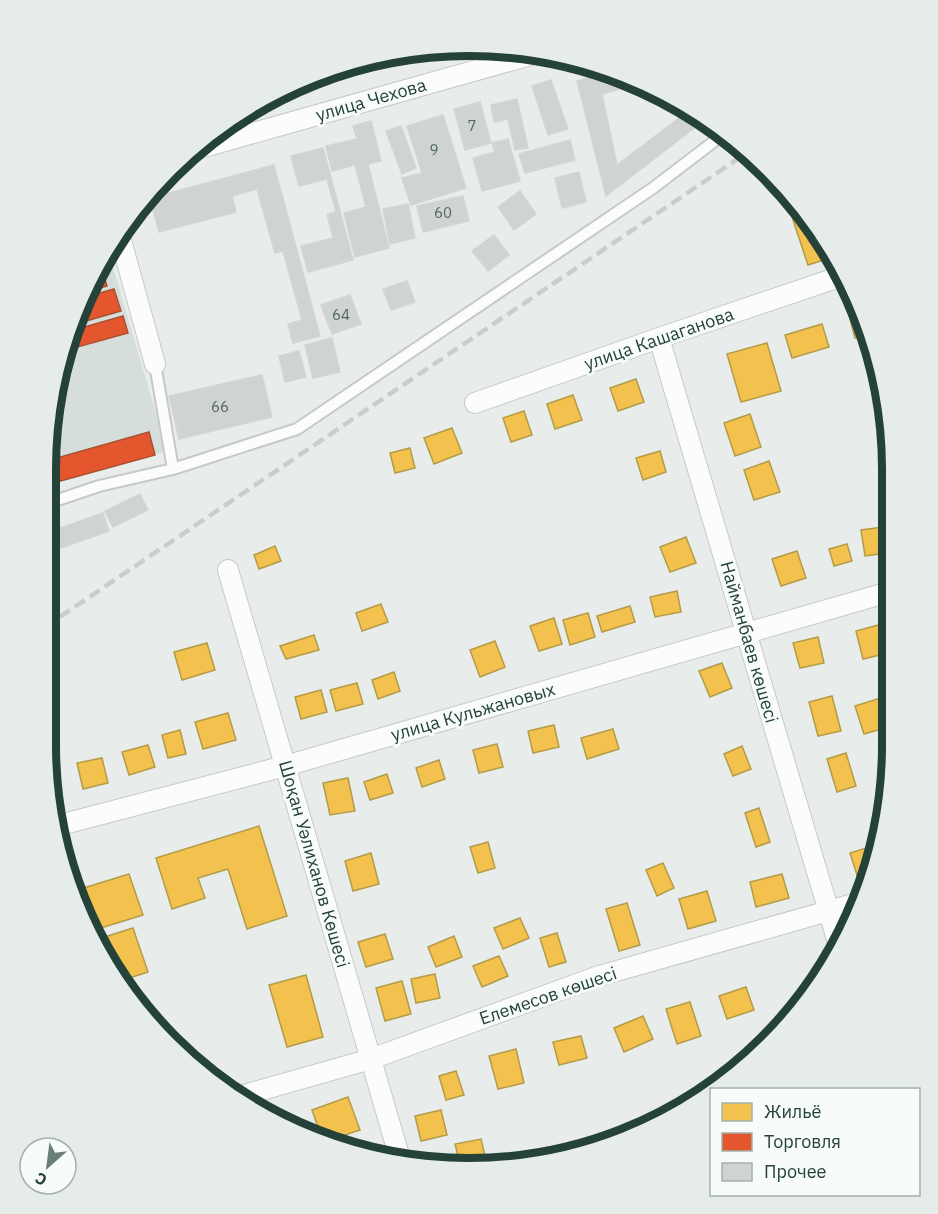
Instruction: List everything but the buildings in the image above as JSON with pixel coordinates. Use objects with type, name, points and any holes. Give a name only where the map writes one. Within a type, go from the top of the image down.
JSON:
[{"type":"street","name":"улица Чехова","points":[[213,144],[519,59]]},
{"type":"street","points":[[122,244],[155,364]]},
{"type":"street","name":"улица Кашаганова","points":[[476,404],[659,338],[836,278]]},
{"type":"street","name":"Найманбаев көшесі","points":[[659,338],[836,935]]},
{"type":"street","name":"Шоқан Уәлиханов Көшесі","points":[[228,570],[398,1152]]},
{"type":"street","name":"улица Кульжановых","points":[[63,824],[285,766],[882,594]]},
{"type":"street","name":"Елемесов көшесі","points":[[247,1094],[371,1059],[599,976],[850,905]]},
{"type":"lane","points":[[56,501],[99,486],[173,469],[297,429],[653,188],[718,139]]},
{"type":"lane","points":[[155,364],[173,469]]},
{"type":"shaded area","points":[[111,261],[167,451],[56,483],[56,442],[63,388],[77,336],[98,286]]},
{"type":"railway","points":[[56,620],[741,157]]}]
